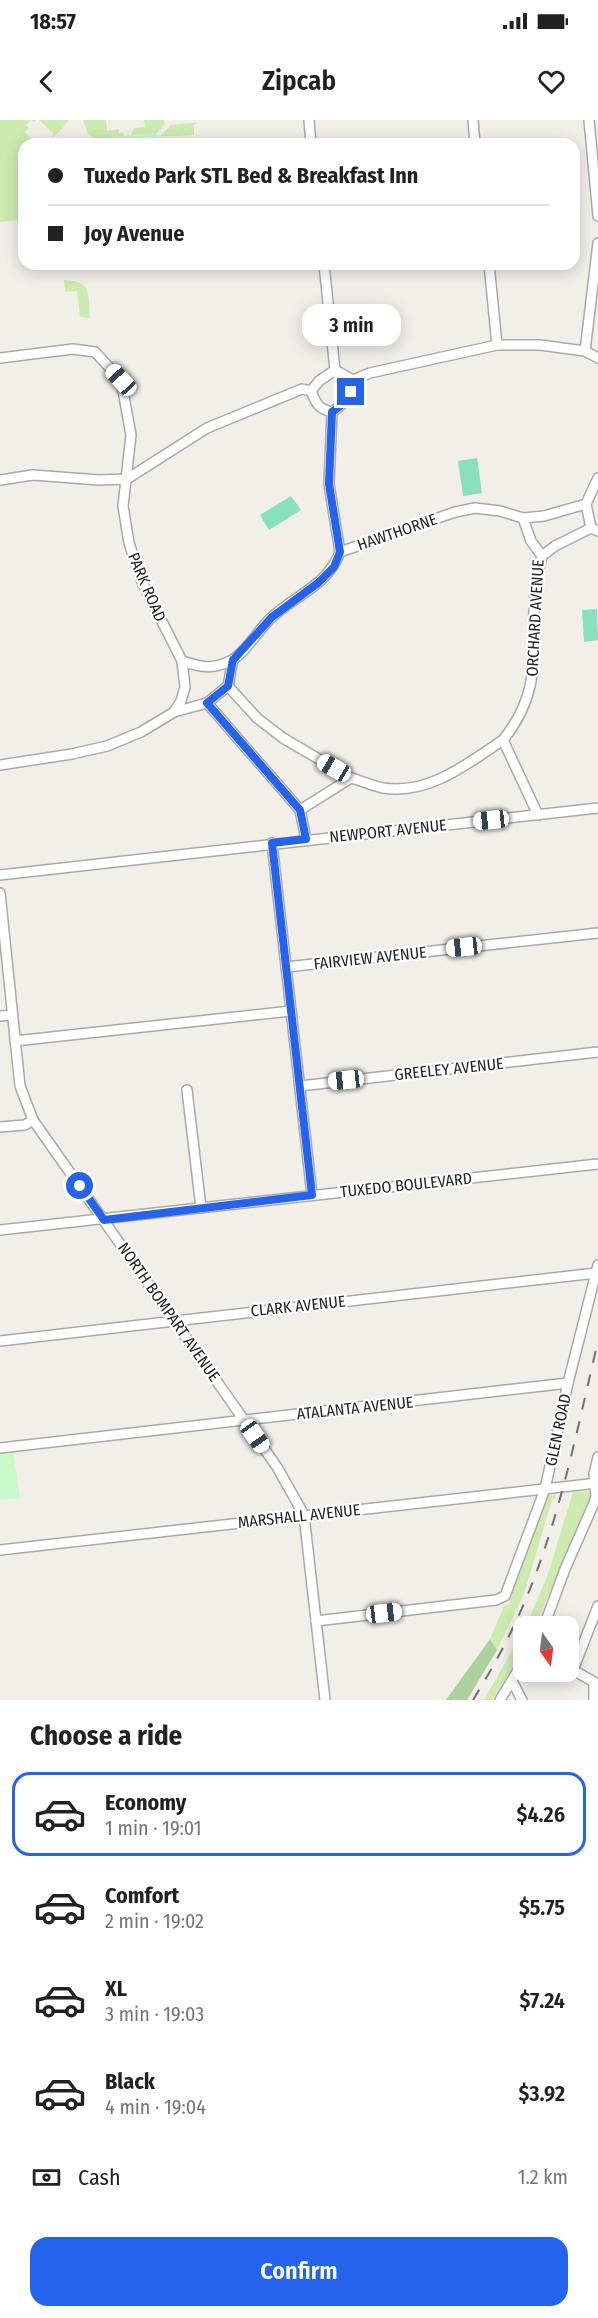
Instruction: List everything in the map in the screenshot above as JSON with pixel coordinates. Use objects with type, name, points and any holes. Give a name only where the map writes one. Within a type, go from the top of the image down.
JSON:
[{"type":"street","points":[[309,120],[310,138]]},
{"type":"street","points":[[473,120],[474,138]]},
{"type":"street","points":[[592,123],[598,216]]},
{"type":"street","points":[[585,351],[598,243]]},
{"type":"street","points":[[325,270],[335,370]]},
{"type":"street","points":[[490,270],[497,345]]},
{"type":"street","points":[[353,380],[370,373],[497,345],[540,345],[585,351],[598,358]]},
{"type":"street","name":"PARK ROAD","points":[[0,358],[73,349],[95,352],[121,380],[131,435],[123,506],[133,560],[182,662],[185,687],[181,701],[174,712]]},
{"type":"street","points":[[335,370],[353,380]]},
{"type":"street","points":[[311,391],[319,381],[335,370]]},
{"type":"street","points":[[311,391],[321,410],[332,412],[344,403],[353,385],[353,380]]},
{"type":"street","points":[[0,480],[33,475],[99,480],[127,479],[207,428],[302,390],[311,391]]},
{"type":"street","points":[[332,412],[329,484],[340,552]]},
{"type":"street","points":[[542,556],[555,546],[594,530],[586,504],[598,478]]},
{"type":"street","name":"HAWTHORNE","points":[[233,660],[272,617],[334,567],[340,552],[454,512],[475,508],[500,511],[523,518],[544,516],[586,504]]},
{"type":"street","name":"ORCHARD AVENUE","points":[[503,740],[528,695],[534,675],[535,587],[542,556],[531,541],[523,518]]},
{"type":"street","points":[[0,765],[107,746],[141,732],[174,712],[207,703],[228,686],[233,660],[206,669],[182,662]]},
{"type":"street","points":[[228,686],[257,718],[283,738],[351,778],[383,788],[419,788],[444,778],[503,740],[538,816]]},
{"type":"street","points":[[207,703],[300,810],[306,839]]},
{"type":"street","points":[[300,810],[351,778]]},
{"type":"street","name":"NEWPORT AVENUE","points":[[0,874],[598,808]]},
{"type":"street","points":[[272,843],[312,1195]]},
{"type":"street","name":"NORTH BOMPART AVENUE","points":[[0,892],[20,1086],[33,1120],[277,1467],[304,1515],[325,1700]]},
{"type":"street","name":"FAIRVIEW AVENUE","points":[[286,967],[598,933]]},
{"type":"street","points":[[15,1041],[291,1011]]},
{"type":"street","points":[[0,1016],[12,1015]]},
{"type":"street","name":"GREELEY AVENUE","points":[[300,1086],[598,1052]]},
{"type":"street","points":[[187,1090],[201,1208]]},
{"type":"street","points":[[0,1127],[25,1125],[33,1120]]},
{"type":"street","name":"TUXEDO BOULEVARD","points":[[0,1230],[598,1164]]},
{"type":"street","name":"CLARK AVENUE","points":[[0,1341],[597,1269]]},
{"type":"street","name":"GLEN ROAD","points":[[316,1621],[496,1600],[501,1599],[507,1593],[545,1489],[568,1383],[597,1269]]},
{"type":"street","name":"ATALANTA AVENUE","points":[[0,1448],[568,1383]]},
{"type":"street","points":[[548,1616],[596,1497],[594,1474],[598,1457]]},
{"type":"street","name":"MARSHALL AVENUE","points":[[0,1550],[596,1483]]},
{"type":"street","points":[[594,1700],[594,1682],[573,1670],[598,1606]]},
{"type":"street","points":[[500,1700],[512,1681],[522,1700]]},
{"type":"green space","points":[[0,120],[31,120],[26,125],[29,128],[25,132],[31,138],[18,138],[18,220],[0,222]]},
{"type":"green space","points":[[39,120],[69,120],[52,138],[54,134]]},
{"type":"green space","points":[[83,120],[106,120],[107,131],[119,129],[119,133],[123,132],[124,136],[94,138],[88,134]]},
{"type":"green space","points":[[144,120],[164,120],[165,124],[156,134],[131,135],[134,128],[145,127]]},
{"type":"green space","points":[[199,122],[194,125],[194,135],[159,137],[171,125]]},
{"type":"green space","points":[[152,133],[158,138],[104,138]]},
{"type":"green space","points":[[64,280],[80,283],[87,290],[90,318],[80,317],[77,291],[65,292]]},
{"type":"green space","points":[[477,458],[482,493],[463,496],[458,461]]},
{"type":"green space","points":[[291,496],[301,510],[269,530],[260,515]]},
{"type":"green space","points":[[597,609],[598,640],[584,642],[582,610]]},
{"type":"green space","points":[[13,1450],[20,1498],[0,1500],[0,1452]]},
{"type":"green space","points":[[588,1491],[590,1496],[586,1511],[539,1616],[530,1616],[548,1574],[573,1492]]},
{"type":"green space","points":[[556,1495],[556,1499],[552,1500],[524,1594],[497,1650],[490,1639],[504,1606],[509,1604],[546,1496]]},
{"type":"green space","points":[[490,1639],[497,1650],[467,1700],[446,1700]]},
{"type":"green space","points":[[513,1649],[513,1667],[492,1700],[484,1700]]},
{"type":"railway","points":[[473,1700],[510,1635],[540,1563],[568,1469],[598,1341]]},
{"type":"route","points":[[80,1186],[104,1220],[312,1195],[272,843],[306,839],[300,810],[207,703],[228,686],[233,660],[272,617],[318,583],[334,567],[340,552],[329,484],[332,412],[344,403],[351,392]]}]
